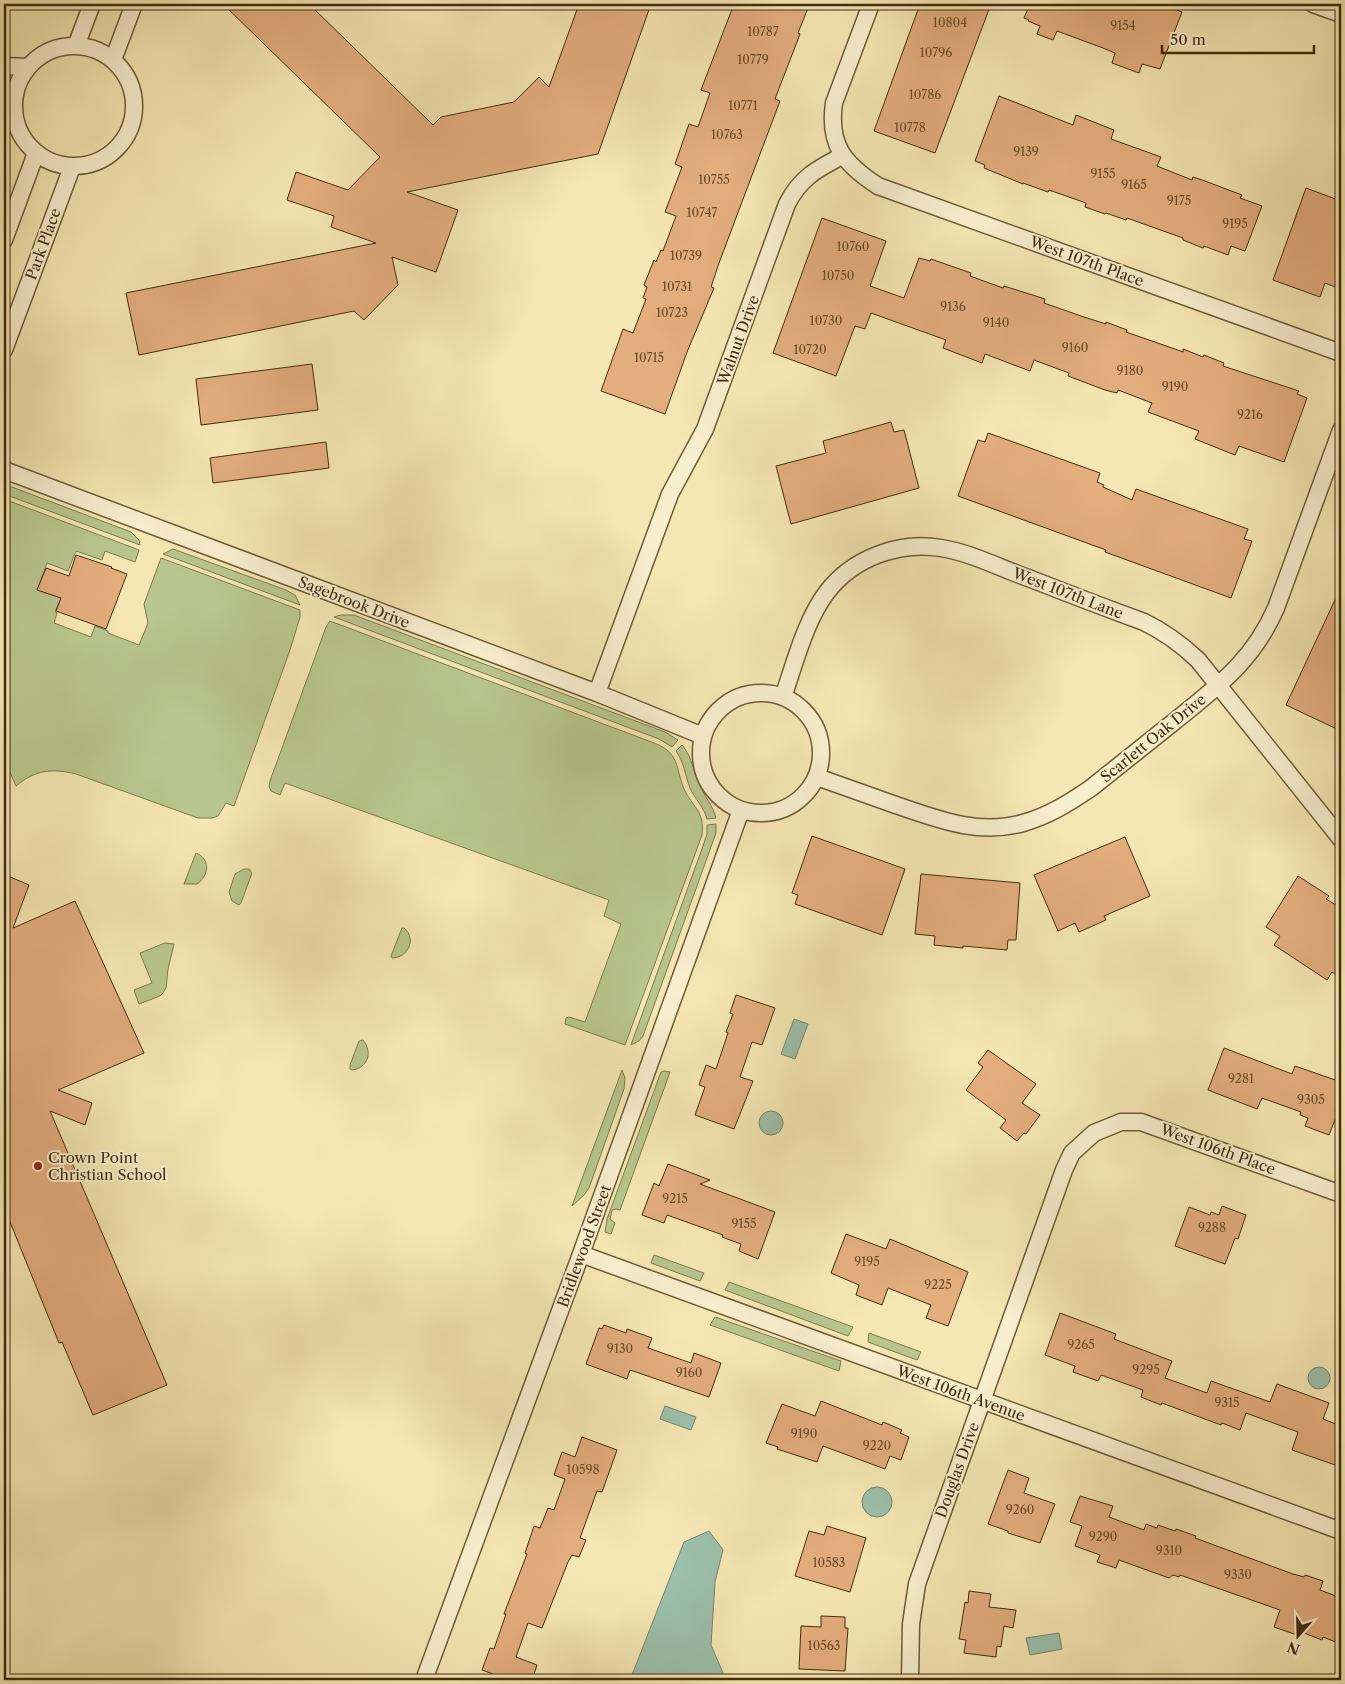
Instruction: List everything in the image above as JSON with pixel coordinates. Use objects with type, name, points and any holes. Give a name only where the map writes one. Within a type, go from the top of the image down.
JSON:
[{"type":"street","points":[[76,46],[92,4]]},
{"type":"street","points":[[113,60],[134,4]]},
{"type":"street","points":[[842,156],[838,149],[833,126],[834,103],[871,4]]},
{"type":"street","points":[[1313,4],[1341,14]]},
{"type":"street","points":[[76,46],[94,49],[113,60],[124,71],[132,87],[135,108],[132,125],[123,143],[111,154],[94,164],[72,167],[50,162],[36,152],[26,142],[18,128],[9,99],[28,67],[53,50],[76,46]]},
{"type":"street","points":[[4,66],[28,67]]},
{"type":"street","points":[[4,240],[36,152]]},
{"type":"street","name":"West 107th Place","points":[[842,156],[858,173],[878,186],[1341,353]]},
{"type":"street","name":"Walnut Drive","points":[[597,693],[670,494],[705,429],[792,193],[807,176],[842,156]]},
{"type":"street","name":"Park Place","points":[[4,350],[72,167]]},
{"type":"street","name":"Scarlett Oak Drive","points":[[817,777],[960,826],[983,828],[1022,824],[1057,810],[1090,788],[1219,685],[1248,657],[1270,621],[1341,430]]},
{"type":"street","name":"Sagebrook Drive","points":[[4,470],[597,693],[703,736]]},
{"type":"street","name":"West 107th Lane","points":[[783,697],[817,607],[838,580],[857,564],[892,550],[926,547],[942,548],[1144,622],[1164,632],[1182,645],[1198,660],[1219,685],[1341,840]]},
{"type":"street","points":[[758,693],[775,694],[783,697],[797,704],[817,730],[822,753],[817,777],[804,796],[786,808],[764,814],[741,810],[721,798],[707,780],[701,758],[703,736],[715,714],[734,699],[758,693]]},
{"type":"street","name":"Bridlewood Street","points":[[424,1680],[581,1254],[741,810]]},
{"type":"street","name":"West 106th Place","points":[[1094,1133],[1121,1122],[1141,1122],[1341,1194]]},
{"type":"street","name":"Douglas Drive","points":[[910,1680],[910,1624],[917,1584],[1064,1170],[1072,1153],[1094,1133]]},
{"type":"street","name":"West 106th Avenue","points":[[581,1254],[1341,1531]]},
{"type":"green space","points":[[4,484],[131,532],[139,540],[140,545],[4,494]]},
{"type":"green space","points":[[4,499],[139,550],[135,562],[105,551],[102,560],[76,551],[68,571],[47,563],[37,590],[61,598],[55,612],[57,613],[54,623],[91,637],[95,626],[139,645],[148,623],[144,604],[161,558],[300,610],[300,617],[290,650],[234,806],[226,803],[218,816],[198,818],[76,774],[59,771],[37,774],[16,786],[4,759]]},
{"type":"green space","points":[[173,549],[286,590],[295,595],[300,605],[163,554]]},
{"type":"green space","points":[[354,615],[665,732],[678,740],[672,747],[659,739],[334,617]]},
{"type":"green space","points":[[330,621],[654,743],[673,756],[684,789],[698,810],[702,820],[702,835],[625,1045],[565,1024],[566,1018],[569,1017],[585,1022],[621,924],[604,916],[609,900],[285,783],[280,795],[271,791],[270,781],[326,627]]},
{"type":"green space","points":[[682,745],[688,754],[698,781],[716,818],[707,819],[690,788],[683,764],[676,751]]},
{"type":"green space","points":[[716,824],[716,833],[643,1036],[639,1041],[631,1045],[703,846],[707,834],[707,825]]},
{"type":"green space","points":[[196,853],[204,859],[207,868],[206,872],[197,884],[184,884]]},
{"type":"green space","points":[[244,869],[249,869],[252,873],[239,905],[232,901],[229,892],[235,874]]},
{"type":"green space","points":[[402,928],[408,932],[410,937],[409,947],[402,955],[392,958],[391,956]]},
{"type":"green space","points":[[165,943],[174,944],[166,988],[160,996],[139,1004],[134,990],[152,983],[140,953]]},
{"type":"green space","points":[[363,1040],[368,1049],[367,1059],[362,1066],[352,1070],[350,1065],[359,1041]]},
{"type":"green space","points":[[622,1070],[625,1078],[624,1089],[589,1188],[572,1206]]},
{"type":"green space","points":[[661,1072],[670,1072],[620,1210],[612,1210],[610,1219],[615,1223],[611,1234],[605,1232],[607,1219]]},
{"type":"green space","points":[[654,1255],[704,1273],[700,1281],[651,1263]]},
{"type":"green space","points":[[729,1282],[853,1327],[848,1336],[725,1290]]},
{"type":"green space","points":[[715,1317],[841,1361],[839,1371],[710,1325]]},
{"type":"green space","points":[[869,1333],[921,1352],[917,1360],[868,1342]]},
{"type":"shaded area","points":[[794,1019],[808,1024],[795,1059],[781,1054]]},
{"type":"shaded area","points":[[771,1111],[780,1114],[783,1123],[780,1132],[771,1135],[762,1132],[759,1123],[762,1114]]},
{"type":"shaded area","points":[[1319,1367],[1327,1370],[1330,1378],[1327,1386],[1319,1389],[1311,1386],[1308,1378],[1311,1370]]},
{"type":"shaded area","points":[[665,1406],[696,1417],[691,1430],[660,1419]]},
{"type":"shaded area","points":[[877,1487],[883,1488],[891,1496],[891,1508],[883,1516],[877,1517],[871,1516],[863,1508],[862,1502],[863,1496],[871,1488]]},
{"type":"shaded area","points":[[709,1531],[723,1550],[715,1582],[711,1645],[726,1680],[630,1680],[684,1542]]},
{"type":"shaded area","points":[[1059,1633],[1062,1649],[1030,1655],[1026,1638]]},
{"type":"building","points":[[223,4],[309,4],[433,125],[441,117],[514,102],[539,77],[549,87],[579,4],[651,4],[598,154],[407,192],[458,210],[436,272],[392,257],[398,285],[364,320],[354,311],[139,355],[126,293],[376,243],[331,227],[334,216],[287,200],[296,172],[348,190],[380,157]]},
{"type":"building","points":[[734,4],[797,4],[808,8],[775,99],[780,101],[719,263],[711,287],[714,288],[687,352],[665,414],[601,391],[623,329],[633,333],[646,299],[643,298],[647,287],[644,285],[654,260],[656,262],[661,250],[663,251],[676,216],[665,212],[682,167],[675,164],[689,124],[698,127],[710,93],[701,90]]},
{"type":"building","points":[[920,4],[991,4],[935,153],[874,131]]},
{"type":"building","points":[[1030,4],[1146,4],[1160,9],[1162,4],[1182,12],[1160,69],[1142,64],[1139,73],[1112,63],[1115,53],[1103,48],[1057,31],[1053,40],[1037,34],[1040,26],[1024,18]]},
{"type":"building","points":[[999,96],[1073,125],[1076,115],[1114,130],[1111,139],[1161,157],[1157,166],[1192,180],[1193,177],[1242,195],[1240,198],[1262,206],[1245,251],[1231,246],[1228,255],[1204,246],[1203,248],[1183,240],[1183,238],[1127,218],[1126,220],[1085,207],[1086,203],[1049,190],[1048,192],[1023,184],[984,168],[985,165],[975,161]]},
{"type":"building","points":[[1306,188],[1341,201],[1341,269],[1335,287],[1325,283],[1320,297],[1273,280]]},
{"type":"building","points":[[822,218],[886,241],[870,286],[904,298],[919,258],[930,261],[931,259],[971,273],[970,276],[1003,288],[1004,286],[1045,299],[1044,303],[1106,324],[1106,322],[1127,330],[1126,332],[1183,352],[1183,349],[1203,357],[1204,355],[1224,363],[1223,366],[1299,391],[1297,394],[1307,398],[1284,462],[1239,446],[1235,455],[1195,439],[1199,431],[1148,412],[1152,403],[1118,390],[1117,393],[1105,390],[1068,376],[1069,373],[1034,360],[1030,371],[985,354],[982,363],[943,348],[946,340],[871,313],[865,329],[855,326],[836,376],[773,353]]},
{"type":"building","points":[[312,364],[318,410],[201,425],[196,379]]},
{"type":"building","points":[[891,422],[894,432],[904,430],[919,488],[791,524],[776,466],[826,453],[823,441]]},
{"type":"building","points":[[988,433],[1100,473],[1097,482],[1104,485],[1103,487],[1132,500],[1136,489],[1248,529],[1244,539],[1252,541],[1231,598],[958,496],[978,440],[985,442]]},
{"type":"building","points":[[326,442],[329,468],[213,483],[210,458]]},
{"type":"building","points":[[76,555],[127,574],[106,629],[56,611],[61,598],[37,590],[46,568],[69,576]]},
{"type":"building","points":[[1341,587],[1341,731],[1286,705]]},
{"type":"building","points":[[812,836],[905,869],[882,935],[795,904],[798,895],[792,893]]},
{"type":"building","points":[[1125,837],[1150,896],[1104,916],[1106,920],[1079,932],[1075,923],[1058,931],[1034,875]]},
{"type":"building","points":[[921,874],[1020,883],[1016,940],[1008,940],[1007,950],[963,946],[963,948],[934,945],[935,936],[915,934]]},
{"type":"building","name":"Crown Point Christian School","points":[[8,876],[29,885],[13,928],[75,901],[144,1053],[58,1090],[92,1103],[85,1125],[50,1111],[167,1385],[93,1415],[62,1342],[59,1343],[4,1207],[4,886]]},
{"type":"building","points":[[1298,876],[1329,896],[1326,899],[1341,908],[1341,978],[1332,972],[1327,980],[1274,945],[1280,936],[1266,927]]},
{"type":"building","points":[[736,995],[775,1008],[762,1045],[752,1042],[740,1077],[753,1081],[734,1129],[695,1115],[705,1087],[699,1085],[706,1065],[716,1069],[728,1033],[726,1032],[733,1014],[730,1013]]},
{"type":"building","points":[[1224,1048],[1292,1074],[1295,1066],[1341,1082],[1341,1093],[1335,1111],[1338,1112],[1329,1135],[1305,1126],[1308,1118],[1300,1115],[1301,1112],[1262,1098],[1257,1109],[1208,1090]]},
{"type":"building","points":[[988,1050],[1036,1084],[1022,1103],[1040,1115],[1026,1134],[1024,1133],[1017,1141],[1000,1128],[1006,1120],[966,1090],[983,1067],[978,1063]]},
{"type":"building","points":[[668,1164],[710,1180],[700,1184],[775,1212],[758,1259],[739,1251],[741,1244],[722,1237],[723,1235],[667,1215],[664,1223],[642,1215],[654,1183],[659,1186]]},
{"type":"building","points":[[1222,1206],[1246,1215],[1238,1239],[1235,1238],[1225,1264],[1175,1246],[1189,1207],[1210,1215],[1211,1212],[1219,1215]]},
{"type":"building","points":[[846,1234],[886,1249],[890,1239],[968,1272],[948,1326],[926,1318],[931,1305],[888,1288],[882,1305],[856,1295],[859,1285],[831,1273]]},
{"type":"building","points":[[1060,1313],[1116,1334],[1114,1339],[1172,1361],[1165,1378],[1207,1393],[1211,1381],[1270,1402],[1277,1384],[1329,1403],[1323,1419],[1341,1426],[1341,1467],[1292,1450],[1298,1432],[1246,1413],[1240,1430],[1162,1403],[1161,1405],[1141,1397],[1143,1390],[1101,1375],[1098,1381],[1073,1372],[1075,1366],[1045,1355]]},
{"type":"building","points":[[604,1325],[626,1333],[627,1329],[652,1338],[648,1348],[691,1363],[694,1353],[721,1363],[709,1397],[630,1370],[627,1379],[586,1364],[599,1328],[602,1329]]},
{"type":"building","points":[[821,1401],[882,1425],[883,1422],[902,1430],[900,1433],[909,1437],[901,1460],[890,1456],[885,1469],[823,1446],[817,1462],[777,1449],[778,1447],[766,1443],[782,1404],[815,1416]]},
{"type":"building","points":[[582,1437],[617,1450],[602,1492],[597,1491],[580,1538],[586,1540],[579,1557],[572,1555],[568,1562],[542,1628],[528,1623],[516,1657],[537,1665],[532,1680],[491,1680],[493,1674],[482,1670],[490,1648],[494,1649],[506,1614],[504,1614],[527,1554],[525,1553],[534,1526],[540,1528],[548,1508],[554,1510],[565,1479],[554,1475],[562,1452],[575,1457]]},
{"type":"building","points":[[1008,1470],[1029,1478],[1024,1493],[1055,1504],[1040,1543],[1008,1533],[1008,1531],[988,1524]]},
{"type":"building","points":[[1080,1496],[1113,1506],[1109,1517],[1144,1530],[1146,1524],[1157,1528],[1158,1525],[1175,1531],[1176,1529],[1196,1536],[1195,1538],[1293,1574],[1304,1577],[1305,1575],[1323,1581],[1320,1590],[1341,1598],[1341,1644],[1323,1637],[1322,1640],[1299,1631],[1297,1635],[1274,1627],[1280,1610],[1180,1575],[1179,1577],[1173,1575],[1169,1578],[1119,1560],[1116,1568],[1097,1562],[1100,1555],[1075,1546],[1082,1526],[1070,1522]]},
{"type":"building","points":[[827,1526],[866,1538],[850,1592],[795,1576],[809,1531],[824,1535]]},
{"type":"building","points":[[969,1591],[991,1594],[989,1607],[1016,1610],[1013,1628],[1004,1626],[1001,1647],[997,1646],[996,1657],[964,1653],[966,1640],[959,1639],[965,1602],[968,1603]]},
{"type":"building","points":[[821,1616],[845,1617],[845,1628],[848,1628],[845,1671],[799,1669],[801,1626],[821,1627]]},
{"type":"place","name":"Crown Point Christian School","points":[[38,1166]]}]
